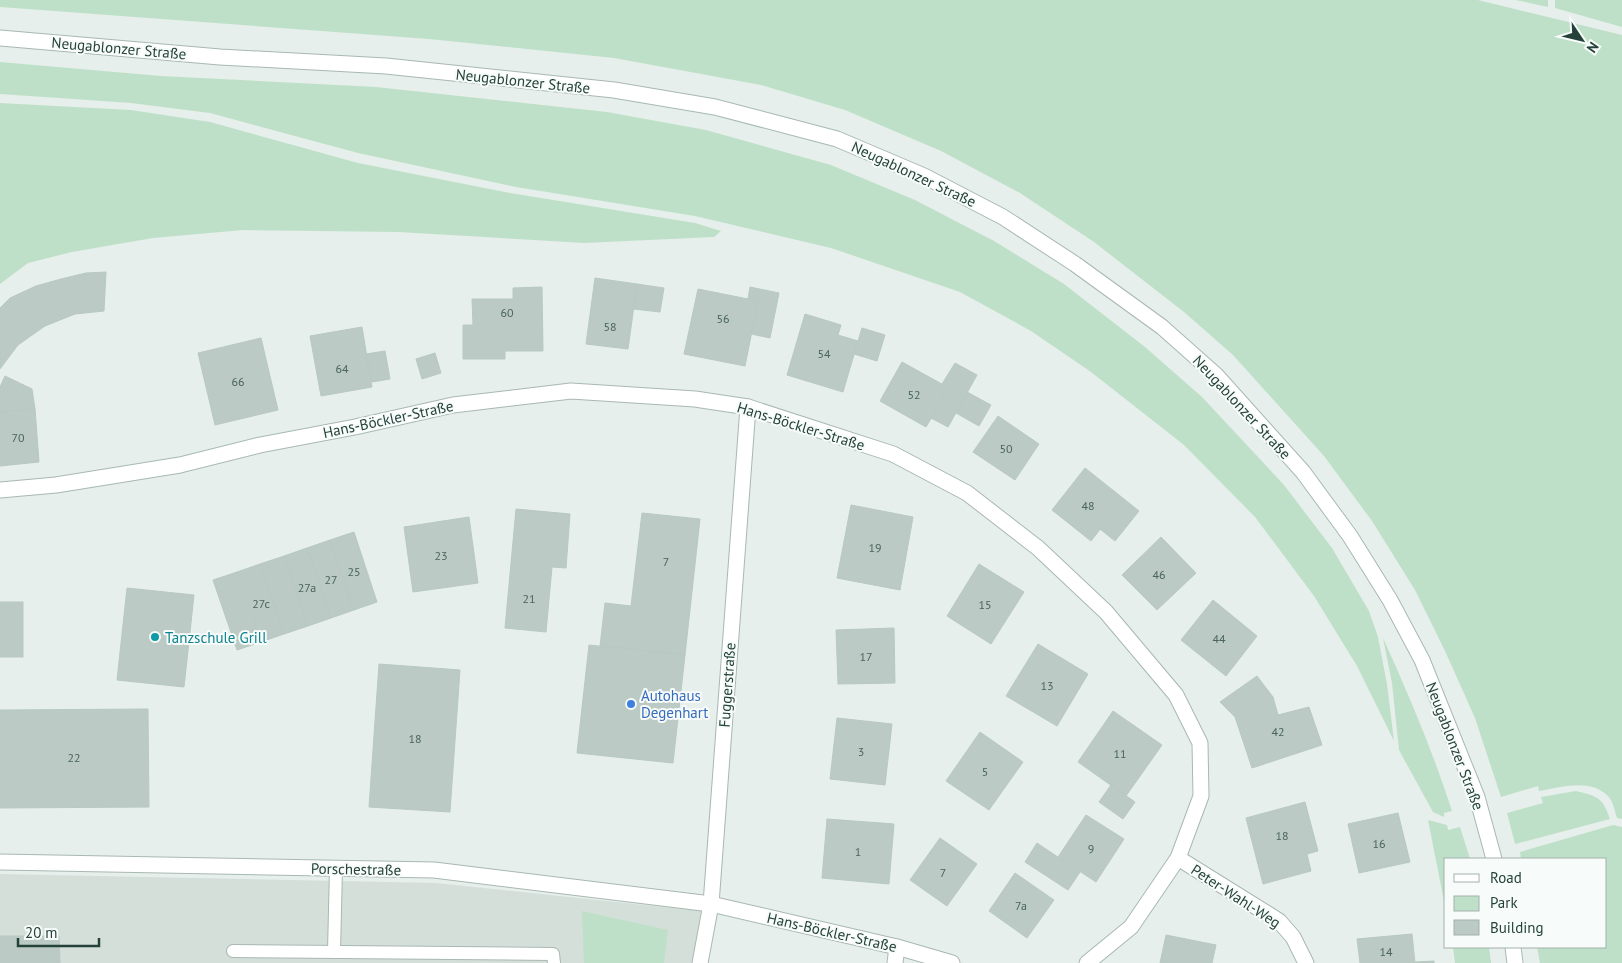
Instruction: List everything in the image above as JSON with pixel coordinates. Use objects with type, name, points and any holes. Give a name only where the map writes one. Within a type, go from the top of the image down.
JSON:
[{"type":"street","name":"Neugablonzer Straße","points":[[0,38],[220,57],[386,66],[614,90],[715,107],[837,139],[924,176],[1003,217],[1075,264],[1162,327],[1216,375],[1303,472],[1350,536],[1390,600],[1422,660],[1477,797],[1494,858]]},
{"type":"street","name":"Hans-Böckler-Straße","points":[[0,490],[56,485],[180,465],[260,445],[355,427],[453,405],[571,391],[695,399],[748,407],[893,454],[967,493],[1038,548],[1106,612],[1176,694],[1200,743],[1201,796],[1178,858],[1131,927],[1087,963]]},
{"type":"street","name":"Fuggerstraße","points":[[700,963],[711,904],[748,407]]},
{"type":"street","name":"Peter-Wahl-Weg","points":[[1178,858],[1279,921],[1294,937],[1306,963]]},
{"type":"street","name":"Porschestraße","points":[[0,862],[434,870],[711,904]]},
{"type":"street","name":"Hans-Böckler-Straße","points":[[711,904],[897,947],[952,963]]},
{"type":"street","points":[[895,963],[897,947]]},
{"type":"street","points":[[1513,948],[1515,963]]},
{"type":"lane","points":[[334,952],[336,868]]},
{"type":"lane","points":[[233,951],[553,954],[554,963]]},
{"type":"shaded area","points":[[0,874],[436,883],[701,911],[692,963],[0,963]]},
{"type":"green space","points":[[0,0],[1478,0],[1622,35],[1622,819],[1617,818],[1613,804],[1608,796],[1601,790],[1584,785],[1539,791],[1538,786],[1501,797],[1475,718],[1415,590],[1372,521],[1324,456],[1233,355],[1184,312],[1094,242],[1020,193],[941,151],[845,110],[761,85],[614,58],[429,39],[0,7]]},
{"type":"green space","points":[[1516,0],[1548,0],[1548,7]]},
{"type":"green space","points":[[1555,0],[1622,0],[1622,27],[1555,8]]},
{"type":"green space","points":[[0,62],[161,76],[376,87],[607,112],[706,130],[831,165],[915,200],[994,241],[1064,284],[1145,347],[1202,397],[1284,485],[1332,548],[1369,611],[1378,637],[1387,684],[1394,741],[1357,666],[1314,596],[1255,517],[1184,445],[1091,372],[1031,331],[960,292],[831,248],[695,216],[516,187],[358,153],[210,113],[131,103],[0,94]]},
{"type":"green space","points":[[0,103],[131,110],[210,122],[358,163],[510,193],[695,223],[721,231],[714,237],[584,243],[398,232],[243,230],[153,238],[72,252],[28,263],[0,284]]},
{"type":"green space","points":[[1383,638],[1420,724],[1445,789],[1452,811],[1444,813],[1444,817],[1433,812],[1399,750],[1392,683]]},
{"type":"green space","points":[[1576,791],[1599,799],[1605,806],[1610,819],[1515,844],[1507,813],[1543,803],[1541,797]]},
{"type":"green space","points":[[1428,820],[1447,825],[1448,830],[1460,827],[1470,858],[1444,858],[1444,901]]},
{"type":"green space","points":[[1613,825],[1622,827],[1622,963],[1540,963],[1537,948],[1607,948],[1607,858],[1521,858],[1520,852]]},
{"type":"green space","points":[[582,911],[668,930],[664,963],[584,963]]},
{"type":"green space","points":[[1453,948],[1489,948],[1491,963],[1455,963]]},
{"type":"building","points":[[106,272],[104,311],[75,314],[45,326],[18,345],[0,369],[0,308],[10,298],[36,286],[61,279],[86,273]]},
{"type":"building","points":[[595,278],[637,284],[628,349],[586,344]]},
{"type":"building","points":[[637,284],[664,288],[660,312],[634,309]]},
{"type":"building","points":[[542,287],[543,351],[505,351],[505,359],[463,359],[463,325],[473,325],[472,299],[513,299],[513,288]]},
{"type":"building","points":[[750,287],[779,293],[770,338],[751,334],[758,301],[748,299]]},
{"type":"building","points":[[698,289],[758,301],[745,366],[684,354]]},
{"type":"building","points":[[805,314],[841,325],[838,335],[858,341],[843,392],[787,375]]},
{"type":"building","points":[[362,327],[372,387],[321,396],[310,336]]},
{"type":"building","points":[[862,328],[885,335],[877,361],[854,354]]},
{"type":"building","points":[[261,338],[278,410],[215,425],[198,353]]},
{"type":"building","points":[[385,351],[390,379],[372,382],[366,354]]},
{"type":"building","points":[[435,353],[441,373],[422,379],[416,359]]},
{"type":"building","points":[[902,362],[949,388],[926,427],[880,401]]},
{"type":"building","points":[[955,363],[977,375],[948,427],[931,418],[949,388],[942,384]]},
{"type":"building","points":[[5,376],[32,389],[35,409],[0,412],[0,387]]},
{"type":"building","points":[[967,392],[991,405],[979,426],[956,413]]},
{"type":"building","points":[[35,409],[39,462],[0,466],[0,412]]},
{"type":"building","points":[[998,416],[1039,444],[1015,480],[973,452]]},
{"type":"building","points":[[1085,468],[1124,499],[1091,541],[1052,510]]},
{"type":"building","points":[[1124,499],[1139,511],[1115,541],[1100,529]]},
{"type":"building","points":[[851,505],[913,517],[900,590],[837,578]]},
{"type":"building","points":[[516,509],[570,514],[566,568],[552,567],[546,632],[505,628]]},
{"type":"building","points":[[642,513],[700,519],[685,655],[600,646],[605,603],[631,606]]},
{"type":"building","points":[[469,517],[478,583],[413,592],[404,527]]},
{"type":"building","points":[[354,532],[377,602],[354,610],[330,540]]},
{"type":"building","points":[[1161,537],[1196,573],[1157,610],[1122,575]]},
{"type":"building","points":[[330,540],[354,610],[331,618],[307,548]]},
{"type":"building","points":[[307,548],[331,618],[308,626],[284,556]]},
{"type":"building","points":[[284,556],[308,626],[284,634],[260,564]]},
{"type":"building","points":[[260,564],[284,634],[261,642],[237,572]]},
{"type":"building","points":[[979,564],[1024,592],[991,644],[947,616]]},
{"type":"building","points":[[237,572],[261,642],[237,650],[213,580]]},
{"type":"building","name":"Tanzschule Grill","points":[[127,588],[194,595],[184,687],[117,680]]},
{"type":"building","points":[[1213,600],[1257,636],[1226,676],[1181,640]]},
{"type":"building","points":[[0,602],[23,602],[23,657],[0,657]]},
{"type":"building","points":[[894,628],[895,683],[838,684],[836,630]]},
{"type":"building","points":[[1038,644],[1088,674],[1057,726],[1006,696]]},
{"type":"building","name":"Autohaus Degenhart","points":[[589,645],[685,655],[673,763],[577,753]]},
{"type":"building","points":[[379,664],[460,670],[450,812],[369,807]]},
{"type":"building","points":[[1257,676],[1273,697],[1278,715],[1309,707],[1322,745],[1252,768],[1235,717],[1220,702]]},
{"type":"building","points":[[148,709],[149,807],[0,808],[0,710]]},
{"type":"building","points":[[1113,711],[1162,745],[1126,796],[1078,762]]},
{"type":"building","points":[[837,718],[892,724],[885,785],[830,779]]},
{"type":"building","points":[[980,732],[1023,762],[989,810],[946,781]]},
{"type":"building","points":[[1111,785],[1135,802],[1123,819],[1099,802]]},
{"type":"building","points":[[1305,802],[1318,851],[1307,854],[1311,871],[1263,884],[1246,818]]},
{"type":"building","points":[[1398,813],[1410,862],[1359,873],[1348,824]]},
{"type":"building","points":[[1086,815],[1124,839],[1096,882],[1058,857]]},
{"type":"building","points":[[827,819],[894,824],[889,884],[822,878]]},
{"type":"building","points":[[940,838],[977,864],[947,906],[910,880]]},
{"type":"building","points":[[1037,843],[1080,872],[1068,890],[1025,862]]},
{"type":"building","points":[[1015,873],[1054,900],[1027,938],[989,911]]},
{"type":"building","points":[[1412,934],[1415,963],[1360,963],[1357,939]]},
{"type":"building","points":[[1166,935],[1216,945],[1212,963],[1160,963]]},
{"type":"building","points":[[0,936],[59,936],[60,963],[0,963]]},
{"type":"building","points":[[1434,961],[1434,963],[1415,963],[1415,962]]},
{"type":"place","name":"Tanzschule Grill","points":[[155,637]]},
{"type":"place","name":"Autohaus Degenhart","points":[[631,704]]}]
